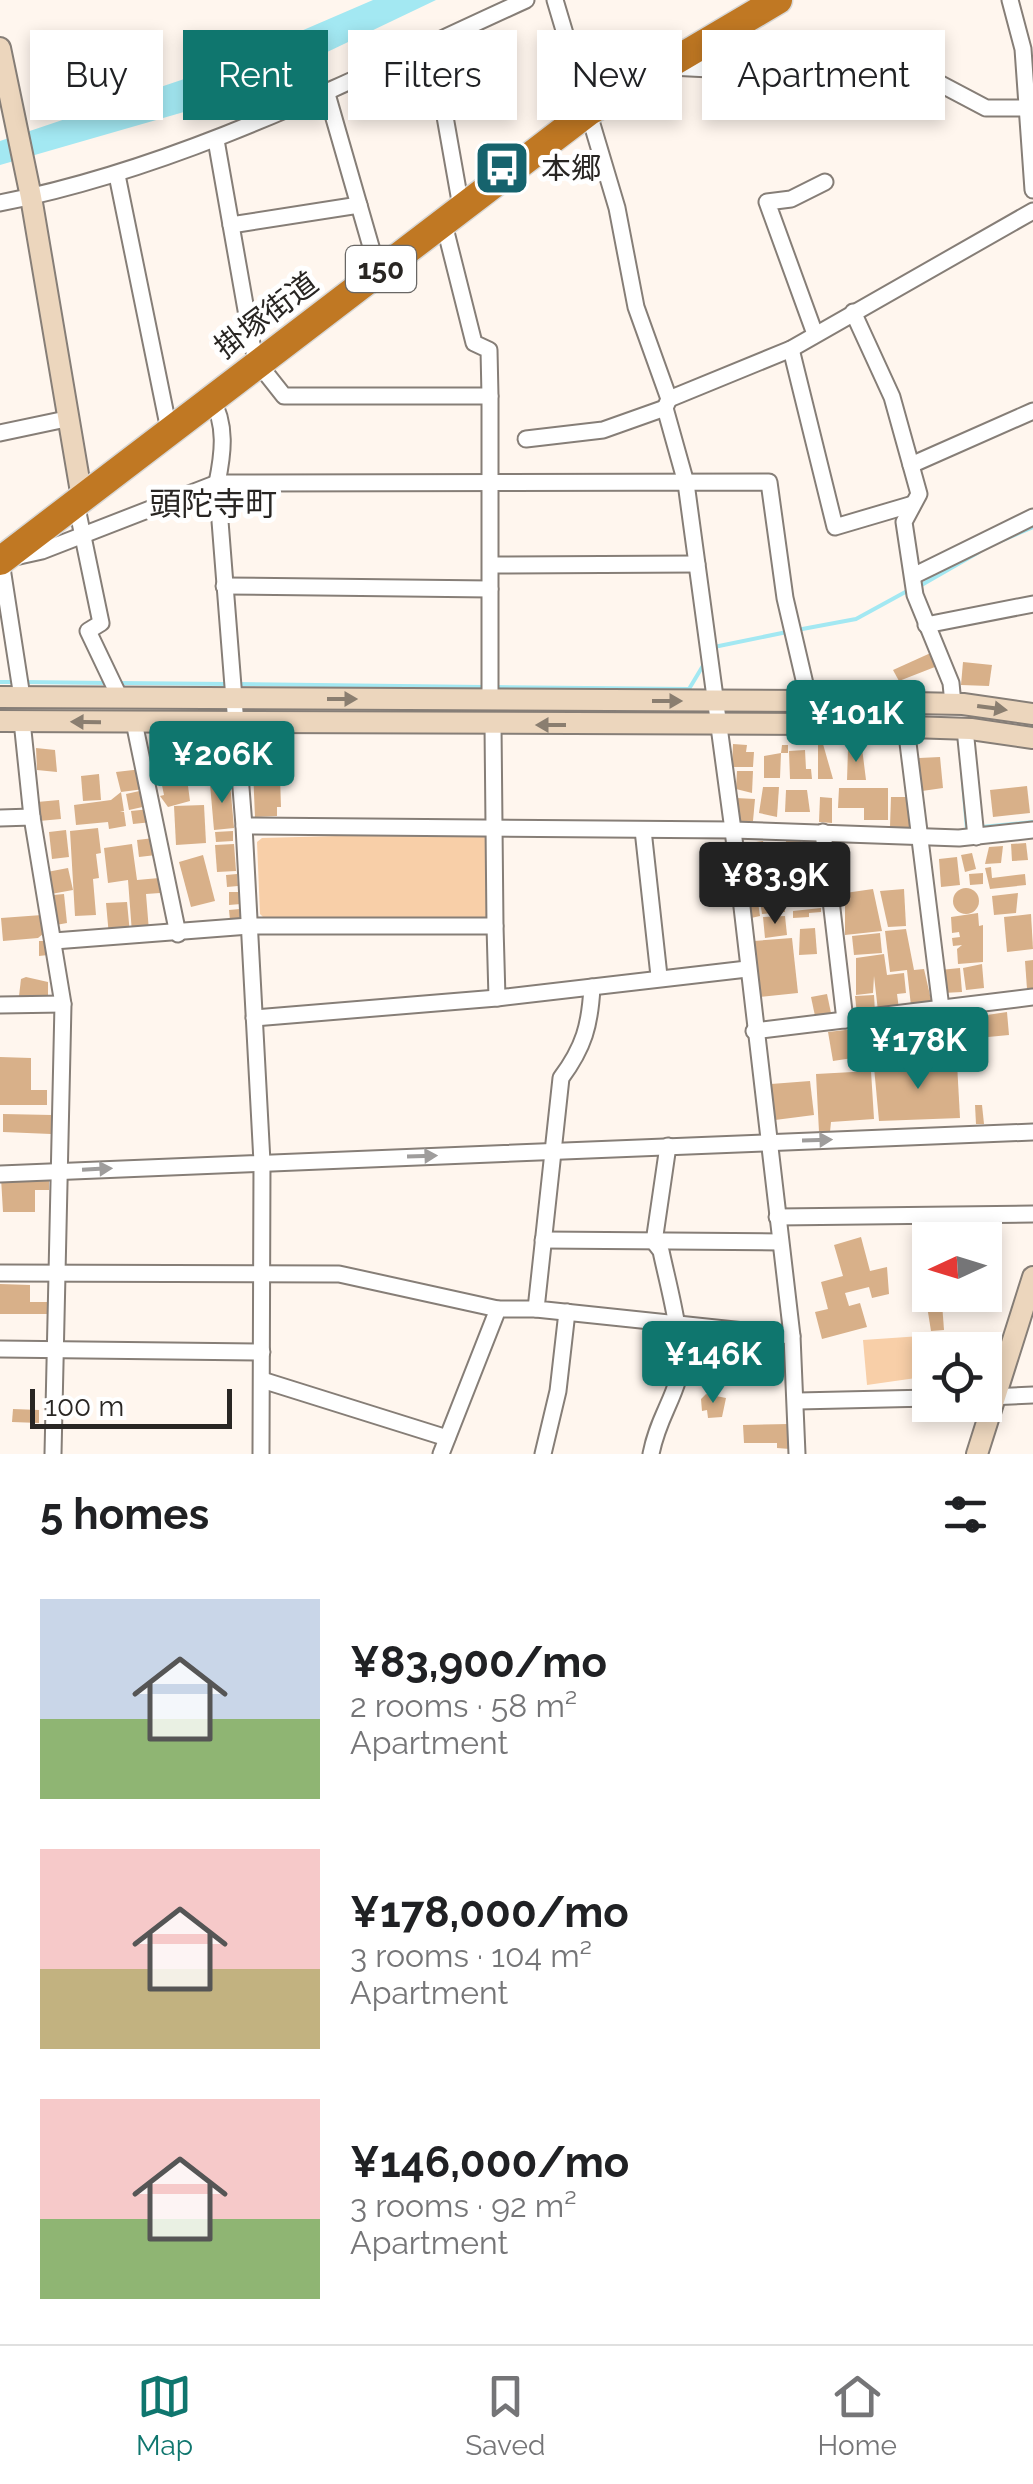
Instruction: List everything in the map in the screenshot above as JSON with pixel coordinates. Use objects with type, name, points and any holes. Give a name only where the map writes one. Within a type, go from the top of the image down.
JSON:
[{"type":"highway","name":"掛塚街道","points":[[682,56],[778,0]]},
{"type":"highway","name":"掛塚街道","points":[[0,559],[577,120]]},
{"type":"street","points":[[460,30],[526,0]]},
{"type":"street","points":[[555,0],[564,30]]},
{"type":"street","points":[[1010,0],[1032,106],[1033,190]]},
{"type":"street","points":[[0,48],[8,105],[30,190],[83,535],[101,623],[88,631],[120,698]]},
{"type":"street","points":[[682,68],[932,80],[986,108],[1032,106]]},
{"type":"street","points":[[328,97],[378,271]]},
{"type":"street","points":[[0,203],[30,190],[117,175],[264,120]]},
{"type":"street","points":[[441,120],[474,342],[489,350],[490,700]]},
{"type":"street","points":[[590,120],[628,249],[636,307],[667,403],[686,483],[733,830],[746,968],[792,1336],[798,1454]]},
{"type":"street","points":[[216,140],[258,362],[284,396],[490,396]]},
{"type":"street","points":[[117,175],[169,430]]},
{"type":"street","points":[[815,334],[767,202],[790,198],[825,182]]},
{"type":"street","points":[[231,226],[359,205]]},
{"type":"street","points":[[526,439],[603,430],[790,349],[1033,211]]},
{"type":"street","points":[[852,312],[892,397],[919,494],[904,522],[926,625],[951,683],[953,704]]},
{"type":"street","points":[[790,349],[835,527],[914,504]]},
{"type":"street","points":[[210,398],[220,414],[222,454],[217,483],[244,826],[262,1162],[261,1454]]},
{"type":"street","points":[[911,465],[1033,412]]},
{"type":"street","points":[[0,433],[66,419]]},
{"type":"street","points":[[22,697],[0,559],[83,535],[217,483],[769,482],[785,598],[809,701]]},
{"type":"street","points":[[913,576],[1033,517]]},
{"type":"street","points":[[491,565],[696,564]]},
{"type":"street","points":[[224,586],[490,589]]},
{"type":"street","points":[[926,625],[1033,604]]},
{"type":"street","points":[[0,697],[809,701],[953,704],[1033,714]]},
{"type":"street","points":[[0,722],[906,727],[965,729],[1033,738]]},
{"type":"street","points":[[22,722],[32,817],[62,1004],[54,1454]]},
{"type":"street","points":[[134,722],[178,934]]},
{"type":"street","points":[[493,725],[498,998]]},
{"type":"street","points":[[906,727],[941,1008]]},
{"type":"street","points":[[965,729],[976,836]]},
{"type":"street","points":[[0,818],[32,817]]},
{"type":"street","points":[[244,826],[493,826],[921,837],[1033,830]]},
{"type":"street","points":[[643,830],[660,976]]},
{"type":"street","points":[[823,832],[845,1020]]},
{"type":"street","points":[[54,941],[250,926],[495,926]]},
{"type":"street","points":[[254,1018],[498,998],[746,968]]},
{"type":"street","points":[[536,1309],[561,1078],[583,1048],[590,1026],[592,987]]},
{"type":"street","points":[[754,1031],[1033,997]]},
{"type":"street","points":[[0,1005],[62,1004]]},
{"type":"street","points":[[0,1174],[1033,1132]]},
{"type":"street","points":[[651,1454],[657,1424],[679,1377],[676,1324],[661,1251],[654,1242],[668,1146]]},
{"type":"street","points":[[776,1217],[1033,1214]]},
{"type":"street","points":[[543,1240],[780,1242]]},
{"type":"street","points":[[0,1273],[339,1274],[498,1309],[536,1309],[792,1336]]},
{"type":"street","points":[[1002,1365],[1031,1289]]},
{"type":"street","points":[[440,1454],[498,1309]]},
{"type":"street","points":[[543,1454],[558,1391],[567,1312]]},
{"type":"street","points":[[0,1350],[262,1352]]},
{"type":"street","points":[[262,1380],[447,1438]]},
{"type":"street","points":[[1002,1397],[1033,1396]]},
{"type":"street","points":[[798,1401],[912,1398]]},
{"type":"street","points":[[977,1454],[984,1422]]},
{"type":"shaded area","points":[[484,832],[488,837],[488,916],[483,921],[266,920],[260,914],[257,842],[262,838]]},
{"type":"shaded area","points":[[912,1337],[912,1379],[867,1385],[863,1340]]},
{"type":"water","points":[[373,0],[436,0],[373,30],[348,30],[348,42],[328,52],[328,30],[303,30]]},
{"type":"water","points":[[183,79],[183,112],[163,118],[163,86]]},
{"type":"water","points":[[62,120],[156,120],[0,165],[0,141]]},
{"type":"building","points":[[935,651],[940,665],[899,681],[893,670]]},
{"type":"building","points":[[963,662],[992,665],[989,686],[961,685]]},
{"type":"building","points":[[188,743],[190,752],[173,757],[175,745]]},
{"type":"building","points":[[229,743],[231,757],[213,760],[211,745]]},
{"type":"building","points":[[733,744],[747,745],[746,752],[754,752],[753,767],[732,767]]},
{"type":"building","points":[[818,744],[823,744],[833,779],[818,779]]},
{"type":"building","points":[[163,745],[166,759],[153,761],[151,747]]},
{"type":"building","points":[[252,746],[279,746],[281,807],[277,807],[277,816],[255,817]]},
{"type":"building","points":[[36,748],[55,750],[57,772],[37,770]]},
{"type":"building","points":[[848,748],[862,748],[866,780],[847,780]]},
{"type":"building","points":[[805,750],[806,769],[811,769],[812,779],[790,779],[789,751]]},
{"type":"building","points":[[781,753],[780,778],[764,778],[764,756]]},
{"type":"building","points":[[208,754],[210,761],[185,767],[183,760]]},
{"type":"building","points":[[940,757],[943,788],[922,791],[919,758]]},
{"type":"building","points":[[223,760],[224,766],[207,771],[206,764]]},
{"type":"building","points":[[180,766],[182,772],[186,771],[190,801],[168,807],[160,796],[164,795],[159,771]]},
{"type":"building","points":[[142,769],[144,789],[121,792],[116,772]]},
{"type":"building","points":[[737,771],[753,771],[752,793],[736,789]]},
{"type":"building","points":[[99,774],[101,800],[83,801],[81,776]]},
{"type":"building","points":[[230,783],[234,828],[214,830],[210,784]]},
{"type":"building","points":[[1027,786],[1030,813],[993,817],[990,790]]},
{"type":"building","points":[[763,787],[779,787],[777,817],[759,813]]},
{"type":"building","points":[[839,788],[888,788],[888,820],[864,820],[864,808],[838,808]]},
{"type":"building","points":[[144,790],[147,806],[129,810],[126,794]]},
{"type":"building","points":[[786,790],[807,790],[810,812],[785,812]]},
{"type":"building","points":[[121,792],[124,811],[120,812],[124,812],[126,826],[109,829],[108,822],[76,825],[74,805],[111,800]]},
{"type":"building","points":[[820,797],[832,798],[832,823],[819,822]]},
{"type":"building","points":[[891,797],[908,797],[911,827],[890,827]]},
{"type":"building","points":[[736,798],[755,799],[753,821],[739,821]]},
{"type":"building","points":[[59,800],[61,819],[39,821],[37,802]]},
{"type":"building","points":[[204,805],[206,843],[176,845],[174,806]]},
{"type":"building","points":[[150,809],[152,822],[133,824],[131,811]]},
{"type":"building","points":[[98,828],[99,878],[93,879],[96,915],[75,916],[70,831]]},
{"type":"building","points":[[66,830],[69,857],[52,859],[49,832]]},
{"type":"building","points":[[233,831],[233,841],[216,842],[215,832]]},
{"type":"building","points":[[154,838],[156,855],[139,857],[137,840]]},
{"type":"building","points":[[801,840],[802,855],[787,860],[786,841]]},
{"type":"building","points":[[763,841],[766,857],[743,858],[742,844]]},
{"type":"building","points":[[1026,843],[1028,860],[1012,861],[1011,844]]},
{"type":"building","points":[[132,844],[137,880],[159,878],[160,893],[146,894],[149,931],[132,933],[128,880],[108,883],[104,848]]},
{"type":"building","points":[[234,844],[236,871],[217,872],[215,845]]},
{"type":"building","points":[[1003,846],[1001,863],[985,864],[989,847]]},
{"type":"building","points":[[972,853],[976,869],[965,872],[961,855]]},
{"type":"building","points":[[203,855],[215,901],[191,907],[179,862]]},
{"type":"building","points":[[957,857],[960,885],[941,887],[939,859]]},
{"type":"building","points":[[755,860],[764,869],[755,878],[746,869]]},
{"type":"building","points":[[797,863],[798,870],[822,865],[823,879],[797,883],[789,864]]},
{"type":"building","points":[[991,867],[992,878],[1025,874],[1026,885],[990,889],[985,868]]},
{"type":"building","points":[[68,868],[73,890],[51,894],[47,872]]},
{"type":"building","points":[[983,873],[983,884],[970,885],[969,874]]},
{"type":"building","points":[[237,874],[238,886],[227,887],[226,875]]},
{"type":"building","points":[[814,882],[816,904],[797,905],[795,885]]},
{"type":"building","points":[[966,888],[975,892],[979,901],[975,910],[966,914],[957,910],[953,901],[957,892]]},
{"type":"building","points":[[873,889],[882,931],[845,935],[845,893]]},
{"type":"building","points":[[904,889],[906,926],[888,927],[880,891]]},
{"type":"building","points":[[229,892],[240,892],[241,904],[229,905]]},
{"type":"building","points":[[1018,893],[1016,913],[994,915],[992,896]]},
{"type":"building","points":[[64,894],[67,923],[56,925],[53,895]]},
{"type":"building","points":[[784,898],[785,912],[762,914],[760,901]]},
{"type":"building","points":[[127,902],[130,934],[109,936],[106,903]]},
{"type":"building","points":[[750,902],[758,902],[760,916],[751,918]]},
{"type":"building","points":[[821,908],[821,912],[809,913],[809,917],[793,918],[793,911]]},
{"type":"building","points":[[240,909],[241,920],[230,920],[229,910]]},
{"type":"building","points":[[978,913],[979,926],[983,925],[983,962],[958,964],[957,949],[962,945],[953,946],[952,938],[960,937],[959,932],[952,933],[951,917]]},
{"type":"building","points":[[1031,914],[1033,949],[1007,952],[1004,917]]},
{"type":"building","points":[[42,915],[43,934],[38,938],[3,941],[1,918]]},
{"type":"building","points":[[785,916],[787,935],[765,938],[763,917]]},
{"type":"building","points":[[815,928],[817,954],[799,955],[800,929]]},
{"type":"building","points":[[906,929],[914,970],[924,969],[932,1004],[911,1006],[907,970],[890,972],[885,931]]},
{"type":"building","points":[[880,933],[882,953],[854,955],[852,936]]},
{"type":"building","points":[[792,938],[798,993],[760,997],[754,941]]},
{"type":"building","points":[[39,941],[47,941],[48,955],[39,956]]},
{"type":"building","points":[[884,954],[887,975],[904,973],[906,993],[897,994],[899,1009],[878,1011],[874,976],[873,993],[856,995],[856,958]]},
{"type":"building","points":[[1033,960],[1033,989],[1027,989],[1025,961]]},
{"type":"building","points":[[982,964],[984,988],[966,990],[963,968]]},
{"type":"building","points":[[960,968],[962,992],[943,993],[940,970]]},
{"type":"building","points":[[21,979],[48,982],[48,998],[19,996]]},
{"type":"building","points":[[827,994],[831,1013],[815,1016],[811,997]]},
{"type":"building","points":[[874,995],[875,1012],[857,1014],[855,996]]},
{"type":"building","points":[[1007,1012],[1009,1035],[988,1037],[987,1015]]},
{"type":"building","points":[[948,1018],[951,1043],[833,1061],[828,1032]]},
{"type":"building","points":[[971,1019],[972,1032],[960,1034],[959,1020]]},
{"type":"building","points":[[0,1057],[31,1058],[31,1090],[47,1090],[47,1105],[0,1105]]},
{"type":"building","points":[[957,1063],[960,1118],[879,1121],[874,1067]]},
{"type":"building","points":[[871,1071],[874,1119],[831,1122],[830,1132],[819,1132],[816,1074]]},
{"type":"building","points":[[810,1081],[814,1115],[775,1120],[771,1084]]},
{"type":"building","points":[[975,1105],[982,1105],[984,1124],[976,1124]]},
{"type":"building","points":[[3,1114],[52,1115],[51,1134],[3,1132]]},
{"type":"building","points":[[49,1177],[49,1190],[35,1190],[35,1212],[3,1212],[1,1178]]},
{"type":"building","points":[[861,1237],[870,1271],[887,1267],[889,1294],[872,1298],[869,1287],[845,1293],[849,1306],[860,1303],[867,1327],[822,1339],[815,1312],[828,1309],[821,1282],[843,1276],[834,1245]]},
{"type":"building","points":[[0,1284],[30,1285],[30,1302],[49,1302],[49,1314],[0,1314]]},
{"type":"building","points":[[928,1312],[943,1312],[944,1330],[931,1331]]},
{"type":"building","points":[[788,1358],[788,1371],[761,1373],[760,1359]]},
{"type":"building","points":[[706,1394],[726,1398],[722,1417],[708,1418],[707,1410],[702,1411],[701,1399]]},
{"type":"building","points":[[13,1409],[39,1410],[39,1423],[12,1422]]},
{"type":"building","points":[[789,1424],[790,1449],[777,1448],[777,1443],[744,1443],[743,1425]]},
{"type":"waterway","points":[[996,543],[1033,527]]},
{"type":"waterway","points":[[918,587],[979,552]]},
{"type":"waterway","points":[[797,630],[856,619],[909,590]]},
{"type":"waterway","points":[[714,647],[787,632]]},
{"type":"waterway","points":[[493,687],[689,689],[704,664]]},
{"type":"waterway","points":[[0,682],[13,682]]},
{"type":"waterway","points":[[23,682],[108,683]]},
{"type":"waterway","points":[[118,683],[228,684]]},
{"type":"waterway","points":[[238,684],[483,687]]},
{"type":"waterway","points":[[962,770],[967,829],[973,828]]},
{"type":"waterway","points":[[982,827],[1033,822]]},
{"type":"place","name":"本郷","points":[[502,168]]},
{"type":"district","name":"頭陀寺町","points":[[213,503]]}]
